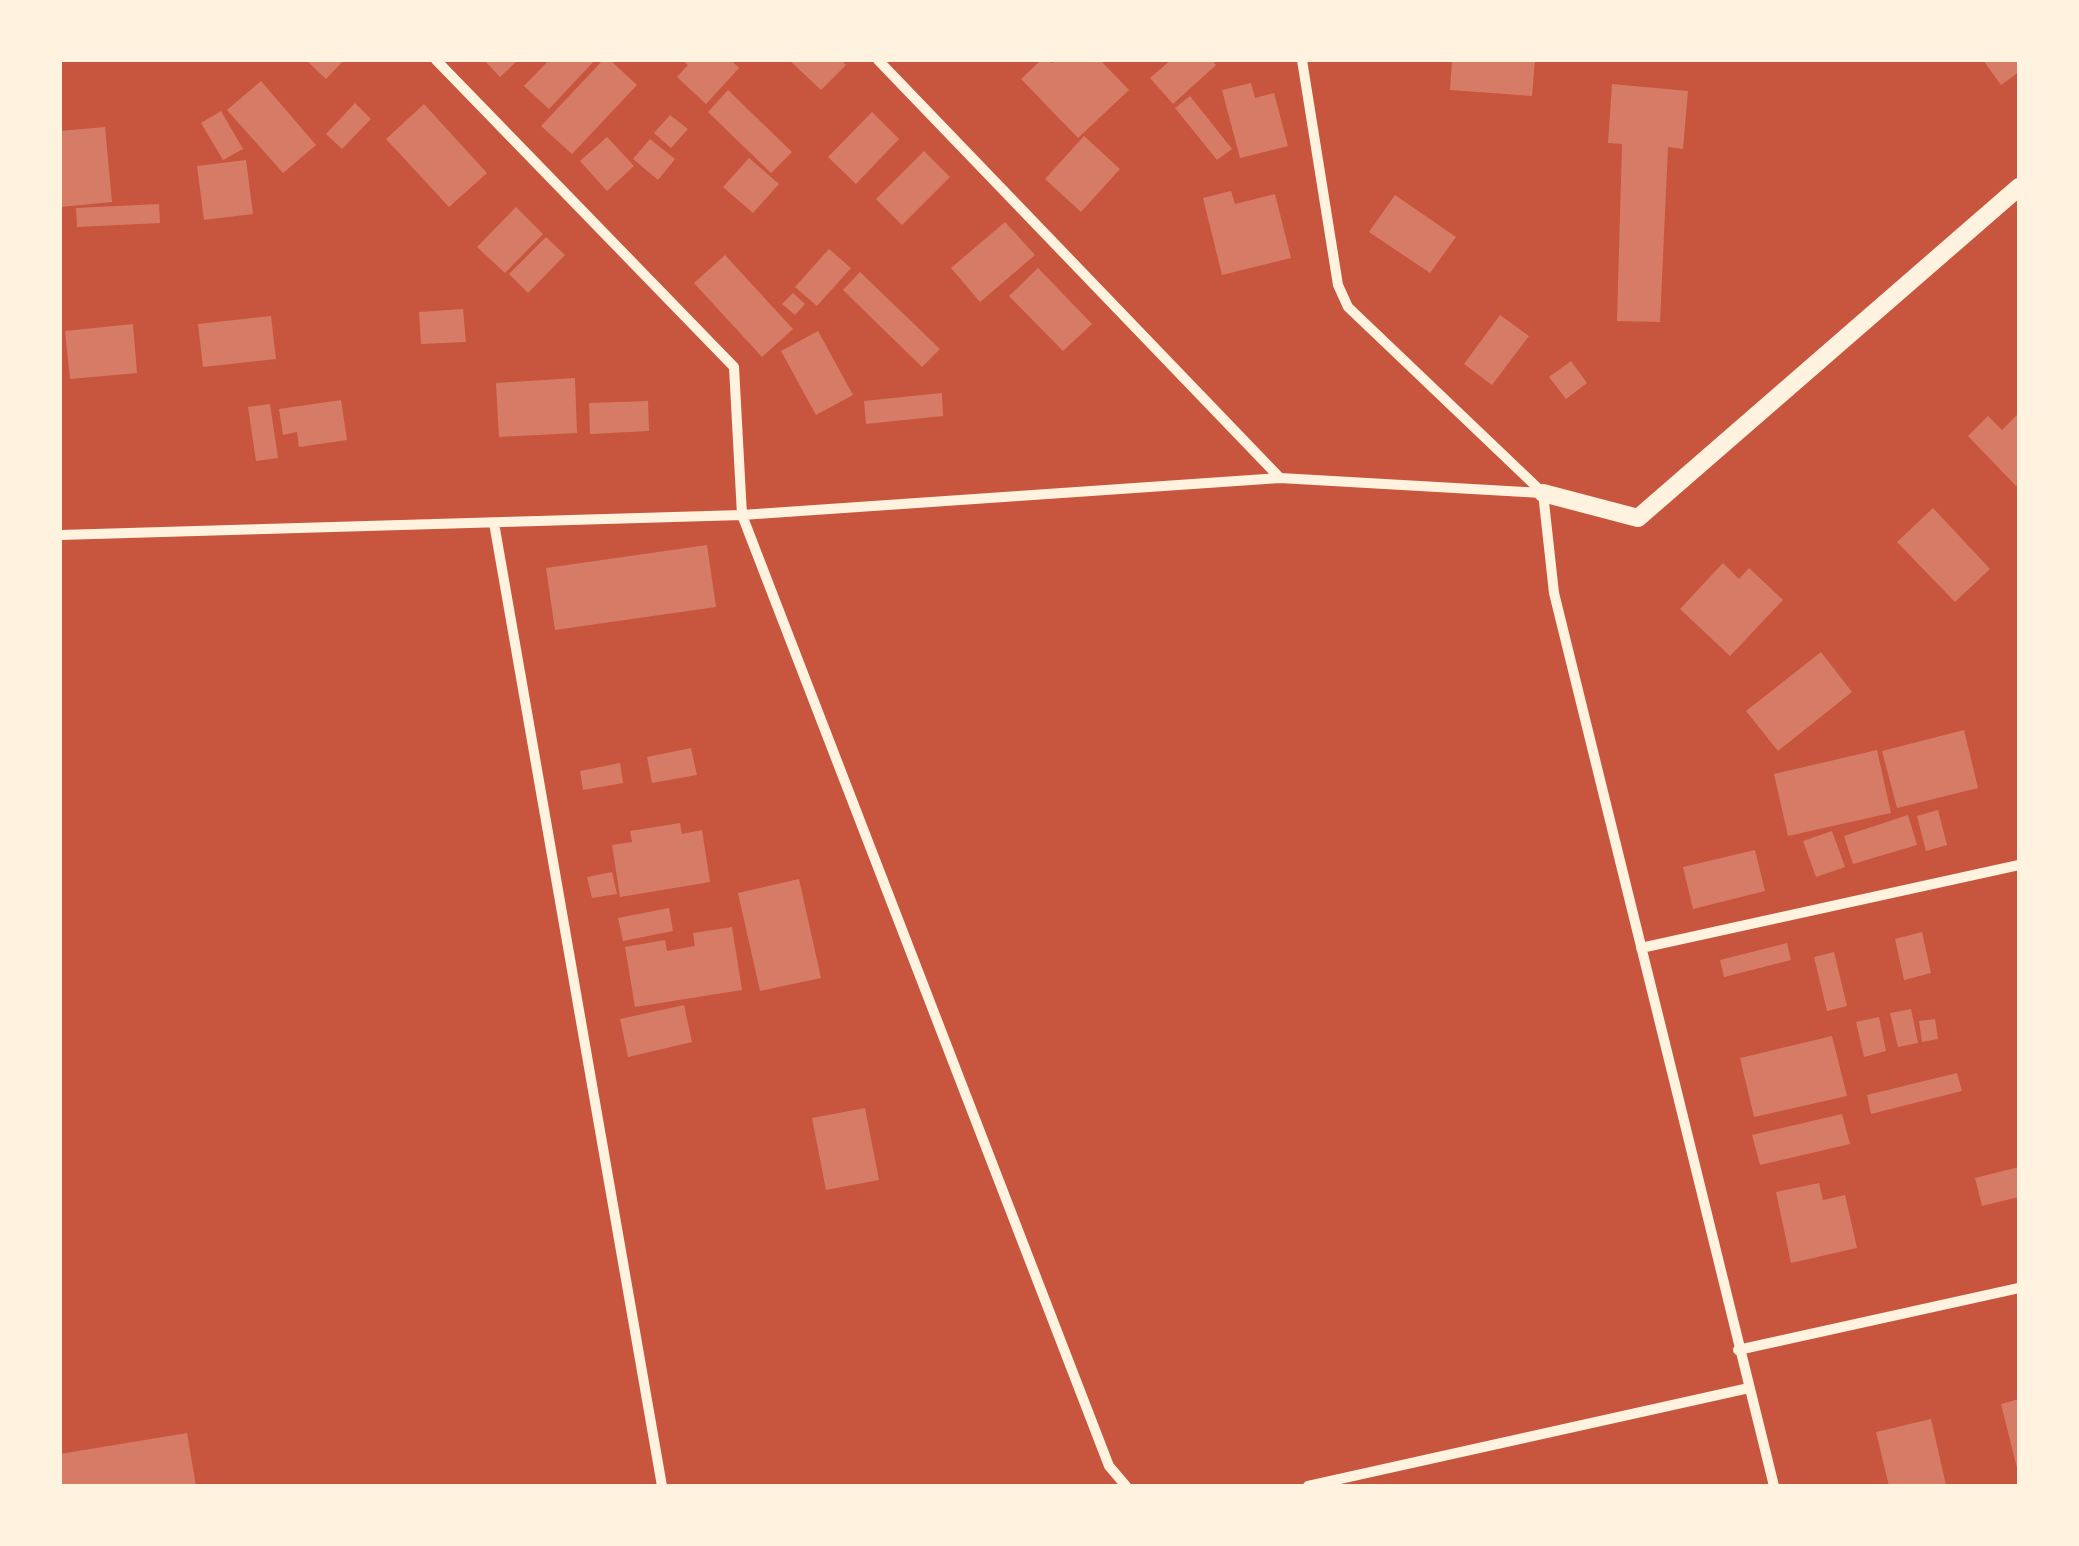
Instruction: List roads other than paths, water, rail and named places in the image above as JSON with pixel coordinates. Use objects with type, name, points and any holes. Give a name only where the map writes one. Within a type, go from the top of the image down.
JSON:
[{"type":"street","points":[[436,60],[734,367],[742,515],[1109,1466],[1126,1486]]},
{"type":"street","points":[[878,60],[1280,478]]},
{"type":"street","points":[[1302,60],[1338,286],[1348,307],[1543,493],[1554,592],[1774,1486]]},
{"type":"street","points":[[60,534],[742,515],[1280,478],[1543,493],[1638,518],[2019,187]]},
{"type":"street","points":[[494,523],[662,1486]]},
{"type":"street","points":[[1642,948],[2019,865]]},
{"type":"street","points":[[1738,1350],[2019,1288]]},
{"type":"street","points":[[1308,1486],[1749,1388]]}]
